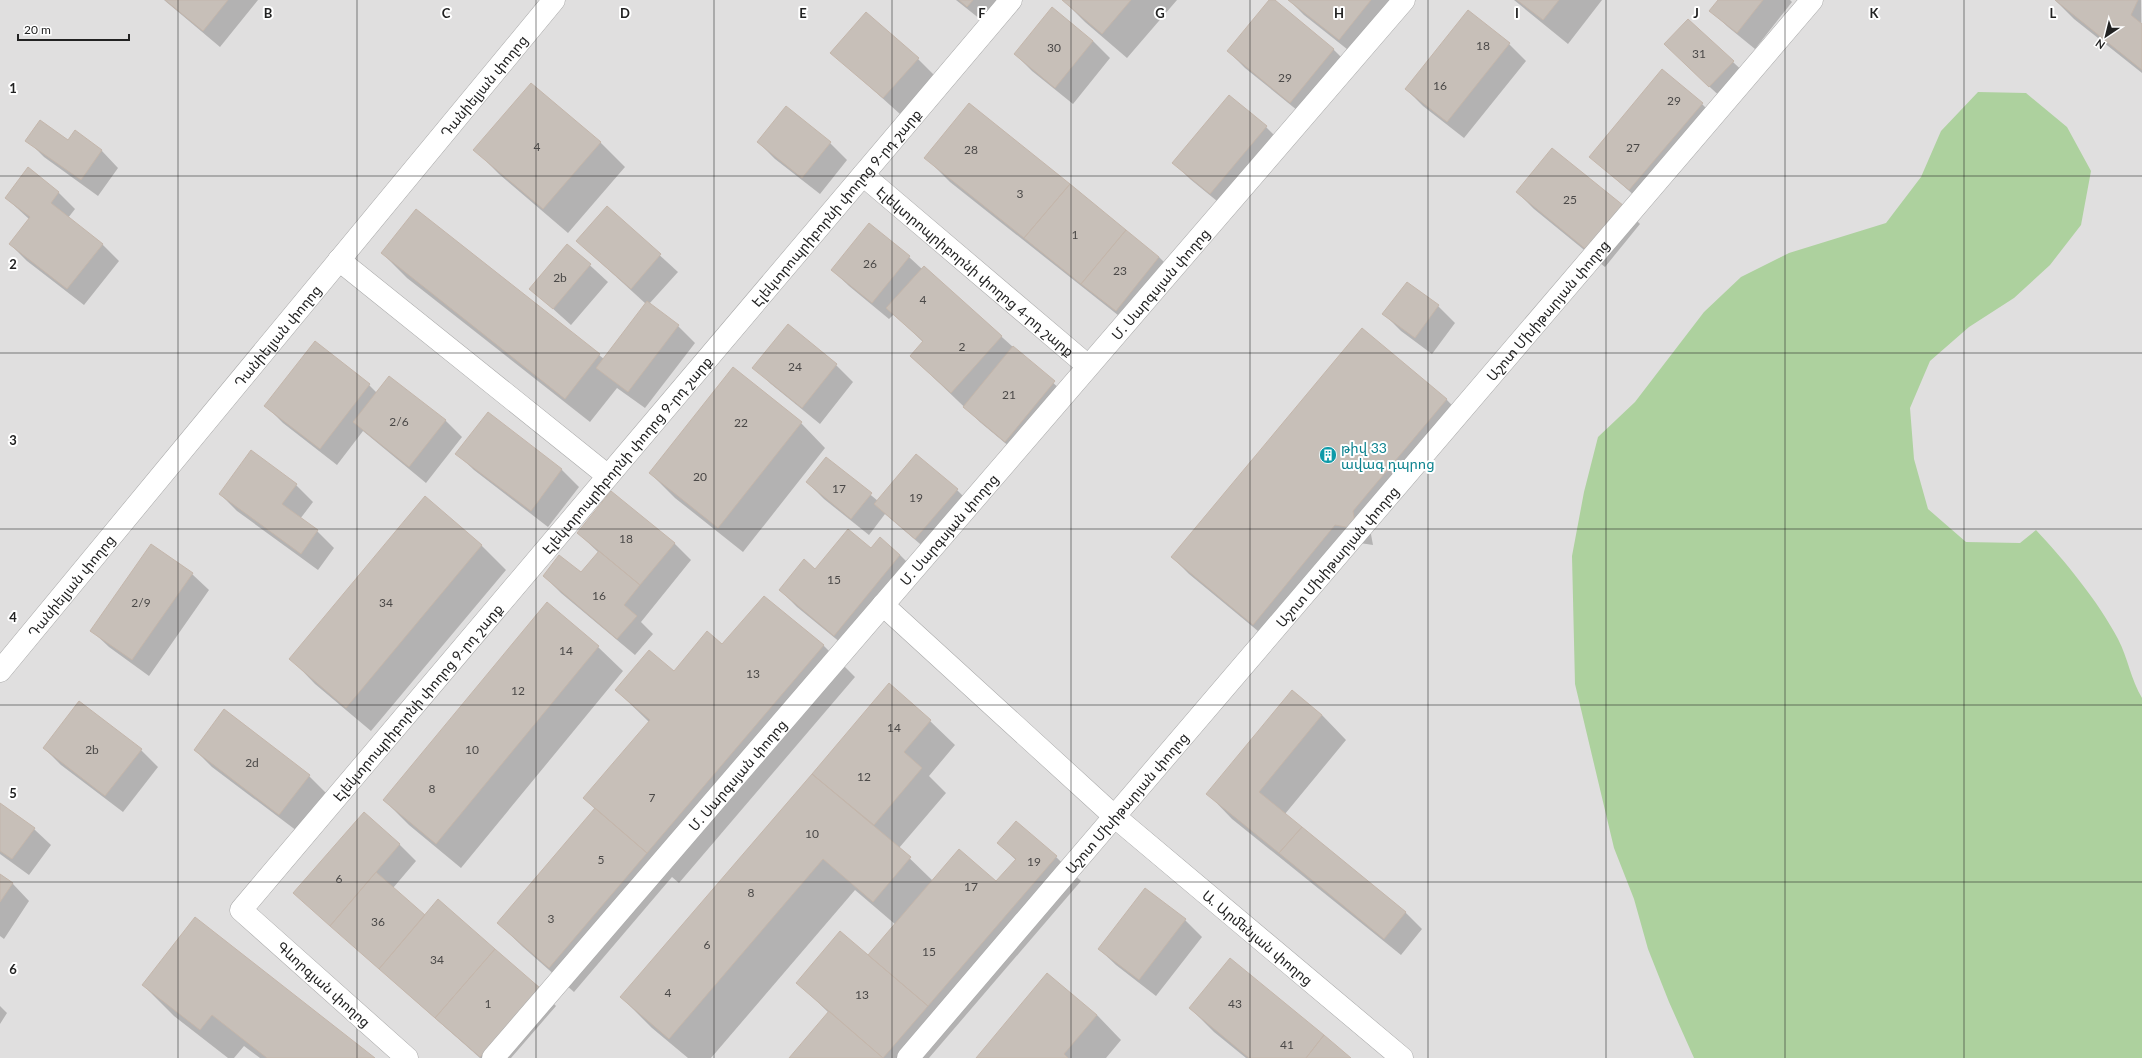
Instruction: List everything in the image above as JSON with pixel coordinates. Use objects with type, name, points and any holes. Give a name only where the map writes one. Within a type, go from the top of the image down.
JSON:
[{"type":"street","name":"Դանիելյան փողոց","points":[[0,671],[554,0]]},
{"type":"street","name":"Էլեկտրոպրիբորնի փողոց 9-րդ շարք","points":[[241,910],[1011,0]]},
{"type":"street","name":"Մ. Սարգսյան փողոց","points":[[493,1058],[1404,0]]},
{"type":"street","name":"Աշոտ Մխիթարյան փողոց","points":[[913,1056],[1114,816],[1812,0]]},
{"type":"street","name":"Էլեկտրոպրիբորնի փողոց 4-րդ շարք","points":[[863,175],[1088,366]]},
{"type":"street","points":[[339,260],[608,476]]},
{"type":"street","name":"Ա. Արմենյան փողոց","points":[[883,605],[1114,816],[1402,1058]]},
{"type":"street","name":"Գևորգյան փողոց","points":[[241,910],[407,1058]]},
{"type":"shaded area","points":[[0,0],[2142,0],[2142,1058],[0,1058]]},
{"type":"green space","points":[[1978,92],[2026,93],[2067,127],[2091,171],[2081,225],[2050,265],[2014,298],[1969,327],[1930,361],[1910,408],[1914,459],[1928,509],[1966,542],[2020,543],[2036,530],[2080,582],[2101,610],[2118,639],[2135,684],[2142,698],[2142,1058],[1694,1058],[1669,1002],[1648,949],[1634,899],[1614,848],[1575,684],[1572,556],[1584,492],[1598,437],[1635,402],[1704,312],[1741,277],[1789,253],[1886,223],[1921,177],[1941,131]]},
{"type":"building","points":[[165,0],[228,0],[203,31]]},
{"type":"building","points":[[959,0],[973,0],[967,7]]},
{"type":"building","points":[[1062,0],[1131,0],[1102,34]]},
{"type":"building","points":[[1269,0],[1275,0],[1334,49],[1290,103],[1227,51]]},
{"type":"building","points":[[1288,0],[1371,0],[1339,40]]},
{"type":"building","points":[[1517,0],[1559,0],[1543,20]]},
{"type":"building","points":[[1718,0],[1763,0],[1737,33],[1709,11]]},
{"type":"building","points":[[2055,0],[2138,0],[2131,15],[2142,24],[2142,70]]},
{"type":"building","points":[[1052,7],[1093,41],[1055,88],[1014,54]]},
{"type":"building","points":[[1468,10],[1510,43],[1447,122],[1405,89]]},
{"type":"building","points":[[866,12],[919,58],[883,98],[830,53]]},
{"type":"building","points":[[1688,19],[1734,61],[1709,87],[1664,44]]},
{"type":"building","points":[[1662,69],[1703,103],[1629,190],[1589,157]]},
{"type":"building","points":[[531,83],[601,142],[543,209],[473,150]]},
{"type":"building","points":[[1229,95],[1267,126],[1210,194],[1172,163]]},
{"type":"building","points":[[969,103],[1070,184],[1024,238],[924,158]]},
{"type":"building","points":[[786,106],[831,142],[802,178],[757,142]]},
{"type":"building","points":[[40,120],[68,140],[75,130],[102,150],[81,180],[25,141]]},
{"type":"building","points":[[1552,148],[1624,206],[1588,251],[1516,192]]},
{"type":"building","points":[[28,167],[59,192],[51,203],[103,244],[67,289],[9,244],[30,217],[5,198]]},
{"type":"building","points":[[1070,184],[1126,230],[1081,284],[1024,238]]},
{"type":"building","points":[[607,206],[661,254],[631,289],[576,241]]},
{"type":"building","points":[[416,209],[600,354],[565,399],[381,253]]},
{"type":"building","points":[[869,223],[910,256],[872,303],[831,270]]},
{"type":"building","points":[[1126,230],[1159,257],[1116,311],[1081,284]]},
{"type":"building","points":[[567,244],[591,264],[553,309],[529,289]]},
{"type":"building","points":[[924,266],[1002,336],[951,393],[910,356],[923,341],[886,308]]},
{"type":"building","points":[[1407,282],[1439,305],[1415,338],[1382,314]]},
{"type":"building","points":[[647,301],[679,325],[628,392],[596,368]]},
{"type":"building","points":[[788,324],[837,364],[802,408],[752,368]]},
{"type":"building","name":"թիվ 33 ավագ դպրոց","points":[[1362,328],[1447,399],[1353,511],[1356,529],[1335,525],[1253,625],[1171,557]]},
{"type":"building","points":[[315,341],[370,384],[320,449],[264,406]]},
{"type":"building","points":[[1013,346],[1055,381],[1005,442],[963,407]]},
{"type":"building","points":[[733,367],[802,422],[718,528],[649,473]]},
{"type":"building","points":[[389,376],[446,420],[409,467],[353,422]]},
{"type":"building","points":[[488,412],[562,469],[531,511],[455,454]]},
{"type":"building","points":[[251,450],[297,484],[282,504],[318,530],[301,554],[219,494]]},
{"type":"building","points":[[916,454],[958,489],[915,539],[874,504]]},
{"type":"building","points":[[826,457],[872,493],[851,519],[806,482]]},
{"type":"building","points":[[611,491],[675,543],[640,585],[577,533]]},
{"type":"building","points":[[425,496],[482,545],[346,708],[289,659]]},
{"type":"building","points":[[848,529],[871,548],[880,537],[900,555],[834,636],[779,590],[804,559],[815,569]]},
{"type":"building","points":[[151,544],[193,573],[132,660],[90,631]]},
{"type":"building","points":[[599,551],[640,585],[624,605],[637,616],[617,639],[543,576],[559,555],[581,572]]},
{"type":"building","points":[[764,596],[824,645],[647,853],[583,798],[650,720],[615,690],[649,650],[674,671],[707,631],[722,644]]},
{"type":"building","points":[[547,602],[599,646],[436,844],[383,800]]},
{"type":"building","points":[[889,683],[931,720],[904,752],[922,768],[874,825],[812,774]]},
{"type":"building","points":[[1292,690],[1322,715],[1259,792],[1302,827],[1279,853],[1206,794]]},
{"type":"building","points":[[79,701],[142,749],[105,796],[43,748]]},
{"type":"building","points":[[224,709],[310,775],[279,815],[194,750]]},
{"type":"building","points":[[812,774],[911,857],[873,902],[823,859],[669,1039],[620,997]]},
{"type":"building","points":[[0,803],[35,828],[12,859],[0,851]]},
{"type":"building","points":[[595,808],[647,853],[549,968],[497,923]]},
{"type":"building","points":[[364,812],[400,844],[330,926],[293,893]]},
{"type":"building","points":[[1016,821],[1057,856],[928,1006],[868,955],[959,849],[996,881],[1016,859],[997,843]]},
{"type":"building","points":[[1302,827],[1406,912],[1384,939],[1279,853]]},
{"type":"building","points":[[376,872],[425,915],[379,969],[330,926]]},
{"type":"building","points":[[0,874],[13,883],[0,902]]},
{"type":"building","points":[[1145,888],[1186,919],[1139,980],[1098,949]]},
{"type":"building","points":[[438,899],[495,949],[435,1018],[379,969]]},
{"type":"building","points":[[195,917],[375,1058],[267,1058],[212,1015],[200,1030],[142,985]]},
{"type":"building","points":[[840,931],[928,1006],[883,1058],[796,983]]},
{"type":"building","points":[[495,949],[540,988],[480,1057],[435,1018]]},
{"type":"building","points":[[1230,958],[1324,1035],[1306,1058],[1249,1058],[1189,1008]]},
{"type":"building","points":[[1047,973],[1097,1015],[1064,1054],[1068,1058],[976,1058]]},
{"type":"building","points":[[829,1011],[883,1058],[789,1058]]},
{"type":"building","points":[[1324,1035],[1351,1058],[1306,1058]]},
{"type":"place","name":"թիվ 33 ավագ դպրոց","points":[[1328,455]]}]
